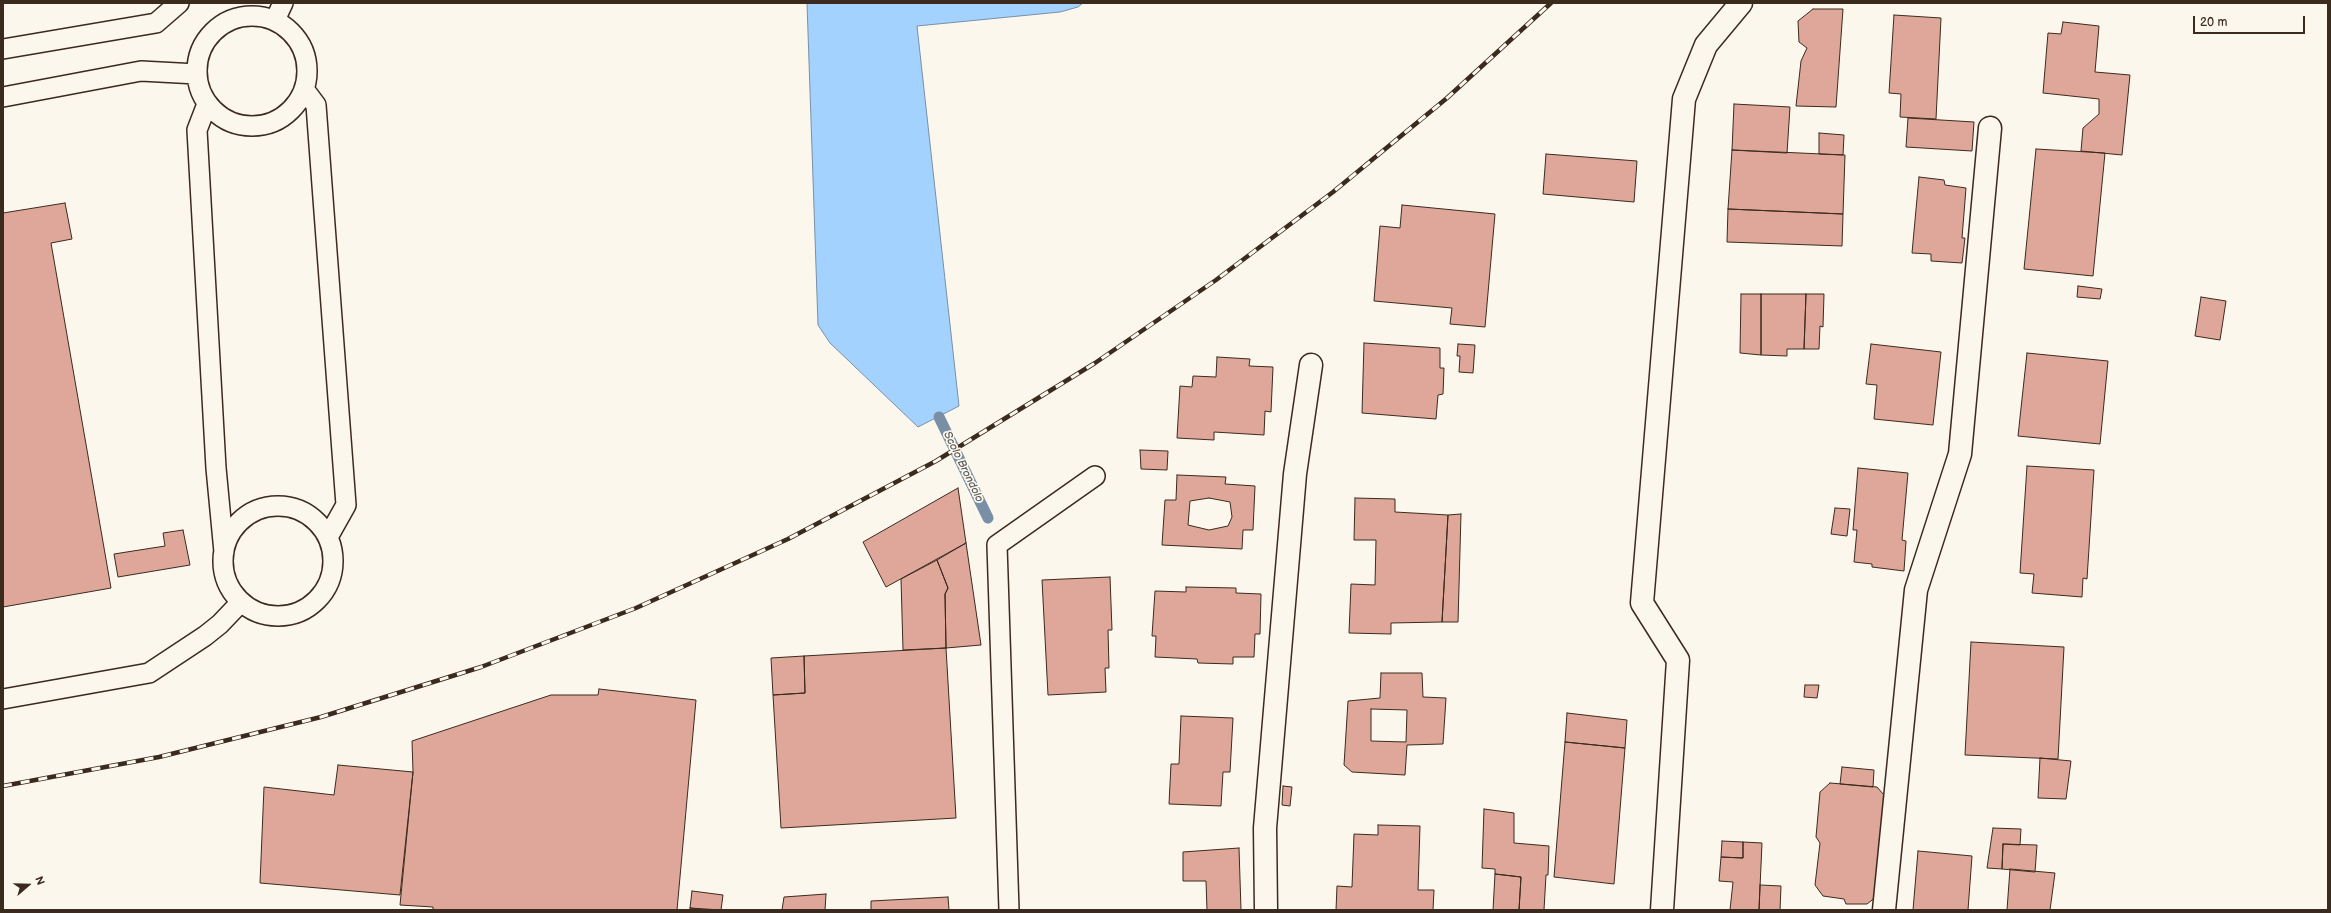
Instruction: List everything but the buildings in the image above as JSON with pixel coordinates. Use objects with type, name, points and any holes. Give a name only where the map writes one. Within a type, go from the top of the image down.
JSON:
[{"type":"street","points":[[1662,910],[1678,660],[1642,603],[1684,99],[1706,45],[1741,3]]},
{"type":"street","points":[[1884,910],[1916,590],[1960,454],[1990,128]]},
{"type":"street","points":[[1266,910],[1265,828],[1295,474],[1311,365]]},
{"type":"lane","points":[[3,49],[156,23],[179,3]]},
{"type":"lane","points":[[275,20],[283,3]]},
{"type":"lane","points":[[243,16],[259,16],[275,20],[288,29],[299,41],[305,57],[307,68],[304,89],[296,104],[284,116],[269,124],[252,126],[235,123],[220,116],[207,104],[200,90],[197,74],[198,58],[204,43],[214,30],[228,21],[243,16]]},
{"type":"lane","points":[[3,97],[141,71],[197,74]]},
{"type":"lane","points":[[304,89],[316,105],[346,505],[328,536]]},
{"type":"lane","points":[[207,104],[197,130],[216,468],[226,579],[240,602],[253,610],[268,616],[283,616],[298,613],[312,606],[323,595],[330,582],[334,567],[333,551],[328,536],[319,524],[308,514],[294,507],[278,506],[263,508],[248,514],[237,524],[228,537],[224,552]]},
{"type":"lane","points":[[1009,910],[997,546],[1095,476]]},
{"type":"lane","points":[[3,699],[149,673],[205,636],[220,624],[240,602]]},
{"type":"water","points":[[807,3],[1083,3],[1078,7],[1060,12],[917,26],[959,406],[918,427],[830,343],[818,325]]},
{"type":"waterway","name":"Scolo Brondolo","points":[[939,417],[988,518]]},
{"type":"railway","points":[[3,786],[159,757],[321,717],[481,667],[636,608],[788,539],[936,461],[1095,363],[1216,280],[1333,192],[1447,98],[1551,3]]}]
